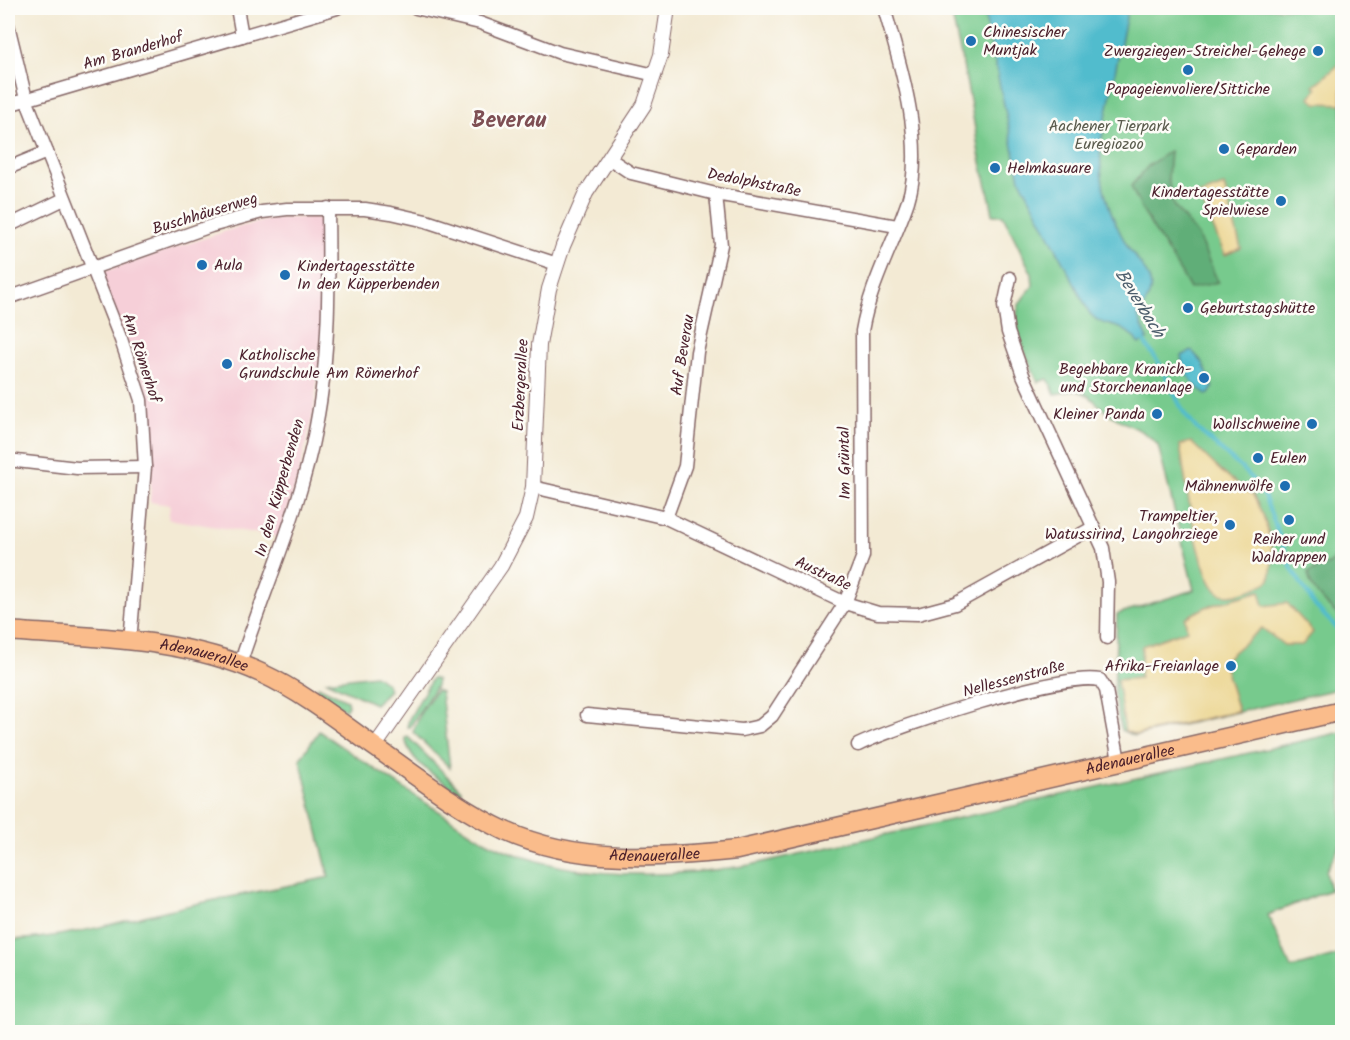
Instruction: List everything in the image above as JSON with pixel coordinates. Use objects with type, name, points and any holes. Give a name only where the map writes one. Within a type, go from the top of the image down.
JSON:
[{"type":"main road","name":"Adenauerallee","points":[[8,631],[187,649],[240,664],[283,684],[447,797],[507,832],[536,843],[598,855],[642,857],[737,850],[1342,711]]},
{"type":"street","points":[[237,8],[242,36]]},
{"type":"street","name":"Am Branderhof","points":[[8,105],[337,8]]},
{"type":"street","points":[[416,8],[480,23],[560,53],[655,75]]},
{"type":"street","name":"Erzbergerallee","points":[[375,746],[501,566],[525,518],[533,487],[539,345],[543,316],[557,264],[586,193],[644,105],[655,75],[668,8]]},
{"type":"street","name":"Im Grüntal","points":[[587,715],[715,729],[742,730],[760,726],[772,716],[845,603],[863,556],[862,331],[867,304],[908,200],[914,164],[912,129],[895,46],[884,8]]},
{"type":"street","name":"Am Römerhof","points":[[8,25],[26,99],[121,340],[141,400],[146,467],[129,642]]},
{"type":"street","points":[[8,168],[47,152]]},
{"type":"street","name":"Dedolphstraße","points":[[610,159],[631,173],[716,194],[897,226]]},
{"type":"street","name":"Auf Beverau","points":[[666,518],[685,466],[697,352],[721,245],[716,194]]},
{"type":"street","points":[[8,226],[64,199]]},
{"type":"street","name":"Buschhäuserweg","points":[[8,298],[211,226],[262,212],[328,208],[365,209],[426,221],[557,264]]},
{"type":"street","name":"In den Küpperbenden","points":[[240,664],[290,526],[316,425],[328,323],[328,208]]},
{"type":"street","points":[[1010,278],[1004,306],[1008,332],[1023,375],[1103,548],[1108,582],[1107,638]]},
{"type":"street","points":[[8,460],[77,468],[146,467]]},
{"type":"street","name":"Austraße","points":[[533,487],[666,518],[845,603],[878,613],[918,614],[955,604],[1094,527]]},
{"type":"street","name":"Nellessenstraße","points":[[858,745],[879,735],[1009,695],[1069,680],[1092,678],[1100,680],[1106,690],[1119,761]]},
{"type":"shaded area","name":"Katholische Grundschule Am Römerhof","points":[[276,218],[319,218],[324,281],[323,323],[314,411],[298,477],[279,537],[168,519],[170,505],[150,502],[152,443],[146,390],[99,273],[235,228]]},
{"type":"green space","name":"Aachener Tierpark Euregiozoo","points":[[950,8],[1342,8],[1342,688],[1134,736],[1121,730],[1114,695],[1117,614],[1194,590],[1158,445],[1141,431],[1108,413],[1091,397],[1083,393],[1072,391],[1055,394],[1048,379],[1038,382],[1026,354],[1019,334],[1017,314],[1020,302],[1033,286],[1032,274],[1003,215],[993,215]]},
{"type":"green space","points":[[1170,151],[1168,178],[1173,205],[1198,236],[1218,282],[1190,289],[1144,213],[1131,186],[1149,165]]},
{"type":"green space","points":[[1337,555],[1342,560],[1342,619],[1316,593],[1308,573],[1331,563]]},
{"type":"green space","points":[[375,675],[387,684],[389,690],[375,704],[326,681]]},
{"type":"green space","points":[[432,678],[437,680],[436,686],[410,727],[407,727],[409,719]]},
{"type":"green space","points":[[318,686],[347,700],[348,705],[345,710],[317,692]]},
{"type":"green space","points":[[436,690],[441,692],[450,768],[413,732],[421,712]]},
{"type":"green space","points":[[319,731],[469,832],[513,853],[579,870],[648,874],[717,870],[750,865],[1342,732],[1342,842],[1326,871],[1330,890],[1268,915],[1291,968],[1342,954],[1342,1032],[8,1032],[8,940],[74,933],[182,907],[329,877],[300,759]]},
{"type":"green space","points":[[408,737],[461,792],[418,762],[408,747],[405,738]]},
{"type":"sand","points":[[1342,62],[1342,104],[1315,103],[1310,97],[1317,89],[1314,86]]},
{"type":"sand","points":[[1224,186],[1241,248],[1225,255],[1199,195]]},
{"type":"sand","name":"Trampeltier, Watussirind, Langohrziege","points":[[1191,442],[1222,472],[1253,495],[1263,515],[1273,555],[1270,580],[1259,586],[1229,595],[1218,592],[1211,583],[1198,546],[1180,445]]},
{"type":"sand","points":[[1260,591],[1264,606],[1287,603],[1313,632],[1302,645],[1284,645],[1262,628],[1223,661],[1238,711],[1136,735],[1125,731],[1117,680],[1140,678],[1142,646],[1187,630],[1185,618],[1206,607]]},
{"type":"water","points":[[983,8],[1128,8],[1100,156],[1103,183],[1115,222],[1128,247],[1144,268],[1151,286],[1138,316],[1148,339],[1139,344],[1126,331],[1103,323],[1090,314],[1020,179]]},
{"type":"water","points":[[1192,351],[1203,363],[1213,388],[1209,394],[1206,395],[1197,387],[1184,368],[1181,356]]},
{"type":"waterway","name":"Beverbach","points":[[1142,339],[1159,363],[1184,413],[1196,428],[1247,473],[1263,493],[1292,569],[1315,606],[1342,633]]},
{"type":"place","name":"Chinesischer Muntjak","points":[[971,41]]},
{"type":"place","name":"Zwergziegen-Streichel-Gehege","points":[[1318,51]]},
{"type":"place","name":"Papageienvoliere/Sittiche","points":[[1188,70]]},
{"type":"place","name":"Geparden","points":[[1224,149]]},
{"type":"place","name":"Helmkasuare","points":[[995,168]]},
{"type":"place","name":"Kindertagesstätte Spielwiese","points":[[1281,201]]},
{"type":"place","name":"Aula","points":[[202,265]]},
{"type":"place","name":"Kindertagesstätte In den Küpperbenden","points":[[285,275]]},
{"type":"place","name":"Geburtstagshütte","points":[[1188,308]]},
{"type":"place","name":"Katholische Grundschule Am Römerhof","points":[[227,364]]},
{"type":"place","name":"Begehbare Kranich- und Storchenanlage","points":[[1204,378]]},
{"type":"place","name":"Kleiner Panda","points":[[1157,414]]},
{"type":"place","name":"Wollschweine","points":[[1312,424]]},
{"type":"place","name":"Eulen","points":[[1258,458]]},
{"type":"place","name":"Mähnenwölfe","points":[[1285,486]]},
{"type":"place","name":"Reiher und Waldrappen","points":[[1289,520]]},
{"type":"place","name":"Trampeltier, Watussirind, Langohrziege","points":[[1230,525]]},
{"type":"place","name":"Afrika-Freianlage","points":[[1231,666]]},
{"type":"district","name":"Beverau","points":[[509,121]]}]
